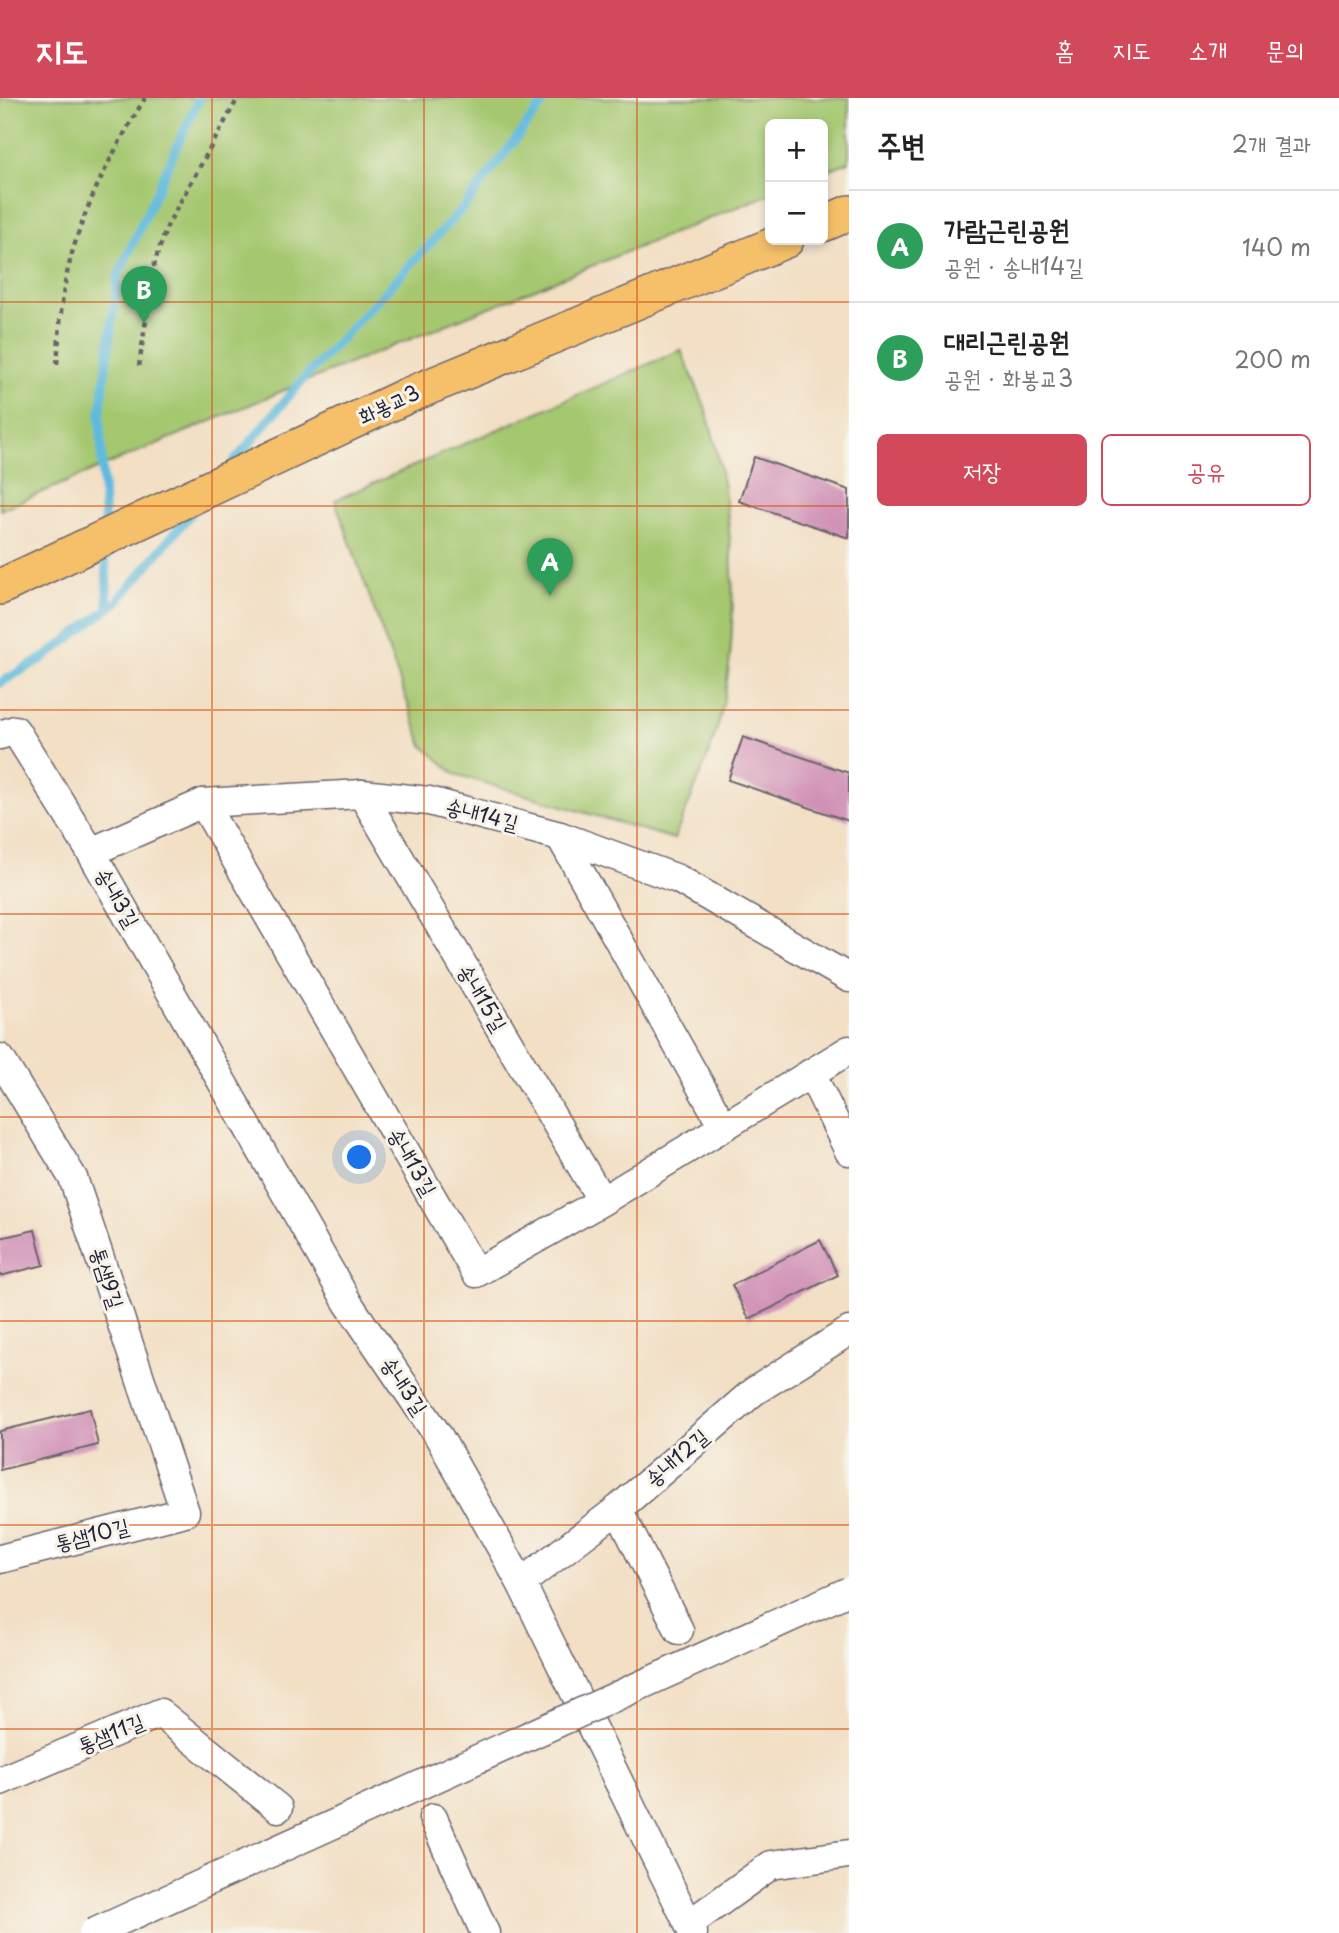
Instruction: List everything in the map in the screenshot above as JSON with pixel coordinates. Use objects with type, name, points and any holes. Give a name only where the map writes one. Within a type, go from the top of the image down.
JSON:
[{"type":"main road","points":[[828,222],[849,213]]},
{"type":"main road","name":"화봉교3","points":[[0,587],[404,397],[774,245]]},
{"type":"street","name":"송내3길","points":[[5,725],[91,852],[348,1303],[439,1437],[521,1583],[691,1928]]},
{"type":"street","name":"송내14길","points":[[91,852],[203,803],[362,794],[429,801],[561,835],[678,879],[849,978]]},
{"type":"street","name":"송내15길","points":[[362,794],[603,1202]]},
{"type":"street","name":"송내13길","points":[[203,803],[477,1272],[603,1202],[849,1050]]},
{"type":"street","points":[[561,835],[723,1126]]},
{"type":"street","name":"통샘9길","points":[[0,1058],[73,1178],[185,1512]]},
{"type":"street","points":[[811,1073],[849,1151]]},
{"type":"street","name":"송내12길","points":[[521,1583],[618,1509],[752,1392],[849,1331]]},
{"type":"street","points":[[618,1509],[679,1630]]},
{"type":"street","name":"통샘10길","points":[[0,1559],[185,1512]]},
{"type":"street","points":[[93,1933],[849,1591]]},
{"type":"street","name":"통샘11길","points":[[0,1781],[160,1713],[278,1808]]},
{"type":"street","points":[[433,1818],[485,1933]]},
{"type":"street","points":[[691,1928],[771,1865],[849,1854]]},
{"type":"path","points":[[57,364],[64,289],[77,236],[95,187],[145,98]]},
{"type":"path","points":[[139,366],[143,325],[155,261],[169,224],[238,98]]},
{"type":"green space","points":[[0,98],[849,98],[849,162],[828,170],[828,119],[765,119],[765,196],[299,384],[0,510]]},
{"type":"green space","points":[[681,350],[704,404],[722,480],[732,564],[732,607],[731,649],[718,725],[674,839],[455,774],[423,746],[335,500]]},
{"type":"building","points":[[754,457],[849,490],[849,538],[739,501]]},
{"type":"building","points":[[743,737],[849,773],[849,821],[728,780]]},
{"type":"building","points":[[35,1230],[44,1265],[0,1276],[0,1238]]},
{"type":"building","points":[[820,1240],[838,1275],[749,1319],[732,1285]]},
{"type":"building","points":[[90,1409],[98,1445],[0,1470],[0,1431]]},
{"type":"waterway","points":[[105,529],[100,416],[118,276],[199,98]]},
{"type":"waterway","points":[[233,463],[299,384],[465,206],[547,98]]},
{"type":"waterway","points":[[0,683],[45,657],[117,602],[193,511]]},
{"type":"waterway","points":[[105,547],[108,609]]},
{"type":"place","name":"대리근린공원","points":[[144,324]]},
{"type":"place","name":"가람근린공원","points":[[550,596]]}]
